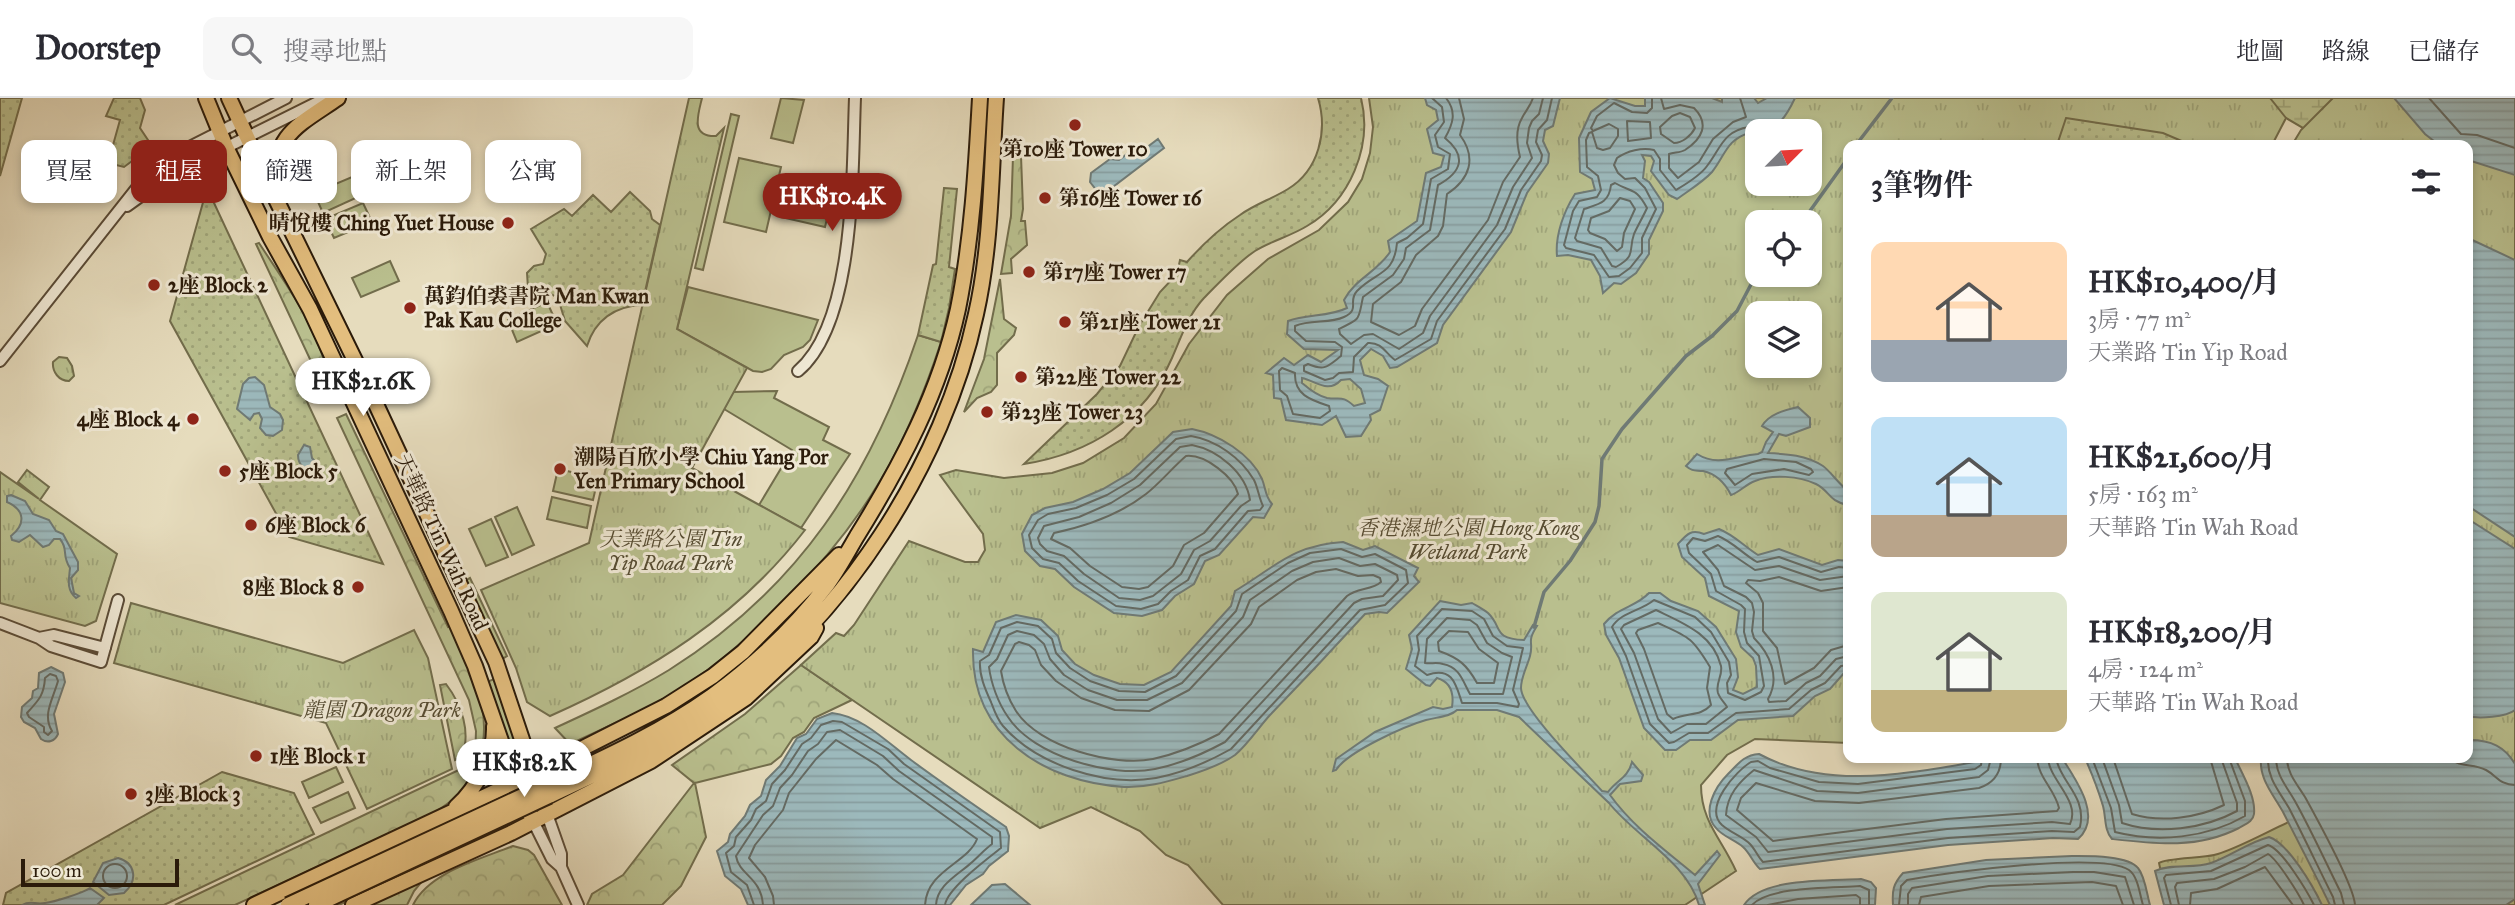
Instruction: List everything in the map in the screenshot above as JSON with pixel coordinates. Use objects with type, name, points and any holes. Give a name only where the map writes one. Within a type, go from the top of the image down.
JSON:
[{"type":"main road","name":"天華路 Tin Wah Road","points":[[206,98],[223,140]]},
{"type":"main road","name":"天華路 Tin Wah Road","points":[[229,98],[249,140]]},
{"type":"main road","points":[[285,140],[298,125],[338,98]]},
{"type":"main road","points":[[971,98],[970,114],[976,168]]},
{"type":"main road","points":[[288,905],[639,752],[694,722],[740,690],[774,651],[827,585],[885,492],[913,439],[938,377],[949,345],[967,252],[976,168],[979,98]]},
{"type":"main road","points":[[353,905],[533,821],[651,761],[729,711],[762,685],[811,637],[825,610],[868,554],[901,502],[930,447],[956,384],[973,326],[983,278],[996,98]]},
{"type":"main road","name":"天華路 Tin Wah Road","points":[[227,149],[270,237],[310,309],[437,579],[471,656],[516,782],[533,821]]},
{"type":"main road","name":"天華路 Tin Wah Road","points":[[278,203],[368,387],[480,628],[506,688],[547,814]]},
{"type":"main road","points":[[254,905],[516,782],[646,717],[713,676],[762,634],[858,536]]},
{"type":"main road","points":[[774,651],[825,610]]},
{"type":"main road","points":[[444,816],[467,796],[479,778],[491,746],[493,718]]},
{"type":"main road","points":[[316,905],[546,791]]},
{"type":"street","points":[[0,361],[147,175],[160,164],[286,98]]},
{"type":"street","points":[[227,146],[326,98]]},
{"type":"street","points":[[798,371],[814,356],[824,337],[839,282],[851,202],[855,98]]},
{"type":"street","points":[[116,215],[132,203]]},
{"type":"street","points":[[0,623],[39,638],[51,646],[101,662],[118,600]]},
{"type":"street","points":[[39,638],[54,635],[105,648]]},
{"type":"street","points":[[547,814],[561,854],[561,867],[578,905]]},
{"type":"street","points":[[533,821],[552,859],[561,867]]},
{"type":"green space","points":[[0,98],[22,98],[0,176]]},
{"type":"green space","points":[[114,98],[140,98],[145,110],[140,128],[148,140],[131,140],[131,162],[124,167],[117,165],[117,140],[114,140],[120,120],[106,116]]},
{"type":"green space","name":"天業路公園 Tin Yip Road Park","points":[[689,98],[702,98],[698,124],[702,133],[716,136],[724,128],[677,329],[747,368],[692,468],[805,530],[751,590],[689,639],[622,681],[550,716],[527,702],[516,668],[481,590],[589,543]]},
{"type":"green space","points":[[781,98],[804,100],[793,143],[771,138]]},
{"type":"green space","points":[[1318,98],[1361,98],[1364,116],[1364,135],[1355,171],[1335,202],[1307,226],[1261,247],[1228,273],[1204,298],[1189,319],[1161,380],[1130,416],[1092,442],[1070,452],[1024,464],[1097,394],[1120,366],[1139,326],[1160,292],[1177,274],[1180,260],[1187,262],[1226,225],[1299,181],[1314,161],[1321,136]]},
{"type":"green space","name":"香港濕地公園 Hong Kong Wetland Park","points":[[1369,98],[2270,98],[2286,118],[2275,140],[1843,140],[1843,743],[1755,739],[1727,755],[1701,785],[1702,798],[1708,820],[1736,871],[1685,905],[1223,905],[1188,865],[1166,855],[1140,831],[1091,807],[1040,828],[801,665],[836,633],[844,636],[854,625],[909,541],[965,562],[978,562],[985,550],[983,534],[940,475],[956,470],[1004,478],[1052,473],[1083,463],[1124,438],[1156,404],[1189,344],[1227,295],[1268,259],[1319,230],[1348,202],[1362,179],[1370,153],[1373,127]]},
{"type":"green space","points":[[2241,98],[2394,98],[2339,140],[2323,140],[2286,118]]},
{"type":"green space","points":[[2333,98],[2515,98],[2515,905],[2168,905],[2159,863],[2222,852],[2291,821],[2262,763],[2473,763],[2473,140],[2295,140],[2301,130]]},
{"type":"green space","points":[[731,114],[739,116],[703,270],[695,268]]},
{"type":"green space","points":[[2066,118],[2163,133],[2179,140],[2059,140]]},
{"type":"green space","points":[[1013,156],[1021,156],[1021,221],[1025,221],[1027,245],[1011,259],[1012,273],[1001,274],[1011,216]]},
{"type":"green space","points":[[739,158],[781,167],[766,232],[724,222]]},
{"type":"green space","points":[[351,177],[351,200],[323,213],[318,203],[337,203],[337,183]]},
{"type":"green space","points":[[944,188],[957,189],[949,267],[955,269],[941,342],[918,335],[933,265],[936,264]]},
{"type":"green space","points":[[630,192],[660,225],[642,305],[623,308],[607,316],[595,329],[587,346],[565,321],[558,298],[549,293],[535,294],[528,288],[527,273],[534,266],[543,264],[546,254],[531,229],[564,209],[572,216],[593,195],[611,212]]},
{"type":"green space","points":[[786,195],[830,206],[825,227],[781,217]]},
{"type":"green space","points":[[203,203],[214,203],[383,564],[289,537],[170,321]]},
{"type":"green space","points":[[363,203],[372,222],[334,238],[325,219]]},
{"type":"green space","points":[[259,243],[306,318],[326,368],[316,372],[256,244]]},
{"type":"green space","points":[[390,261],[399,281],[361,297],[352,278]]},
{"type":"green space","points":[[1000,279],[1004,319],[1016,328],[1014,335],[997,353],[997,385],[991,392],[977,398],[964,412],[984,359]]},
{"type":"green space","points":[[688,287],[818,320],[810,340],[803,347],[784,355],[771,369],[753,371],[677,329]]},
{"type":"green space","points":[[547,302],[557,324],[517,342],[508,320]]},
{"type":"green space","points":[[918,335],[941,342],[928,381],[880,481],[839,541],[752,634],[702,674],[646,708],[570,744],[555,728],[669,670],[715,638],[756,604],[792,566],[824,526],[852,482],[899,387]]},
{"type":"green space","points":[[59,357],[67,358],[72,366],[74,376],[69,381],[59,378],[55,372],[53,362]]},
{"type":"green space","points":[[777,391],[774,398],[829,427],[823,440],[850,454],[801,528],[759,505],[792,450],[724,409],[733,392]]},
{"type":"green space","points":[[346,414],[448,627],[452,626],[474,681],[483,711],[484,727],[479,761],[475,760],[476,731],[469,700],[337,418]]},
{"type":"green space","points":[[558,469],[598,478],[593,500],[553,491]]},
{"type":"green space","points":[[27,470],[49,487],[40,500],[117,554],[96,621],[85,626],[0,603],[0,472],[39,499],[18,482]]},
{"type":"green space","points":[[552,497],[591,506],[587,528],[547,519]]},
{"type":"green space","points":[[517,507],[534,545],[512,555],[495,517]]},
{"type":"green space","points":[[491,519],[508,557],[486,566],[469,529]]},
{"type":"green space","points":[[470,578],[507,656],[502,659],[465,581]]},
{"type":"green space","name":"龍園 Dragon Park","points":[[131,603],[343,663],[414,630],[428,658],[452,769],[367,809],[326,723],[114,663]]},
{"type":"green space","points":[[801,665],[852,700],[814,718],[804,732],[793,738],[781,756],[771,764],[695,783],[706,837],[681,886],[662,905],[587,905],[592,894],[623,875],[694,783],[672,765],[745,714]]},
{"type":"green space","points":[[494,679],[515,741],[509,743],[487,682]]},
{"type":"green space","points":[[446,684],[457,701],[465,728],[465,748],[462,757],[455,760],[440,685]]},
{"type":"green space","points":[[336,767],[343,782],[309,798],[302,782]]},
{"type":"green space","points":[[465,767],[473,775],[466,787],[435,812],[235,905],[175,905]]},
{"type":"green space","points":[[222,772],[294,793],[314,834],[164,905],[3,905],[6,893]]},
{"type":"green space","points":[[348,792],[355,808],[321,823],[313,808]]},
{"type":"green space","points":[[500,823],[502,829],[339,905],[326,905]]},
{"type":"green space","points":[[513,846],[528,850],[534,855],[562,905],[413,905],[431,884],[443,875]]},
{"type":"green space","points":[[423,880],[407,905],[369,905]]},
{"type":"water","points":[[1425,98],[1560,98],[1553,126],[1545,130],[1543,141],[1549,154],[1548,163],[1527,193],[1511,232],[1443,325],[1437,343],[1397,367],[1390,368],[1383,356],[1371,349],[1360,360],[1364,375],[1378,379],[1388,386],[1380,410],[1370,415],[1371,420],[1361,436],[1346,437],[1336,416],[1322,425],[1286,420],[1281,399],[1274,398],[1273,375],[1266,373],[1284,358],[1294,365],[1308,355],[1321,362],[1338,350],[1304,349],[1287,334],[1288,321],[1347,308],[1344,300],[1349,293],[1390,252],[1388,241],[1417,221],[1426,173],[1441,167],[1444,156],[1433,153],[1427,129],[1438,120],[1436,110],[1427,105]],"holes":[[[1302,378],[1327,386],[1350,379],[1361,389],[1365,403],[1354,406],[1344,399],[1324,397],[1302,383]]]},
{"type":"water","points":[[1610,98],[1635,106],[1645,106],[1645,98],[1712,98],[1722,102],[1722,98],[1754,98],[1758,103],[1767,98],[1795,98],[1782,119],[1745,119],[1745,134],[1735,140],[1708,176],[1677,199],[1669,195],[1651,171],[1654,161],[1651,156],[1642,155],[1645,161],[1643,178],[1649,182],[1663,203],[1663,211],[1649,240],[1649,254],[1636,273],[1621,284],[1614,283],[1603,293],[1600,276],[1591,260],[1568,255],[1557,256],[1561,224],[1575,194],[1595,190],[1592,179],[1580,172],[1579,138],[1591,112]]},
{"type":"water","points":[[2394,98],[2515,98],[2515,175],[2473,162],[2473,140],[2433,140]]},
{"type":"water","points":[[1158,139],[1164,148],[1101,196],[1090,182],[1091,173],[1110,159],[1119,160],[1136,147],[1146,148]]},
{"type":"water","points":[[2473,240],[2515,260],[2515,537],[2473,509]]},
{"type":"water","points":[[255,377],[264,385],[270,407],[280,414],[283,420],[282,430],[273,436],[266,435],[260,428],[262,419],[259,413],[254,414],[250,420],[237,409],[243,384],[249,378]]},
{"type":"water","points":[[1798,407],[1810,418],[1810,427],[1786,436],[1779,434],[1768,453],[1803,457],[1823,466],[1843,486],[1843,503],[1816,484],[1786,477],[1769,477],[1755,481],[1731,495],[1716,477],[1686,466],[1697,454],[1712,460],[1727,460],[1762,452],[1773,432],[1762,426],[1778,413]]},
{"type":"water","points":[[1192,429],[1223,440],[1250,461],[1262,479],[1272,504],[1264,518],[1253,517],[1219,555],[1205,561],[1194,584],[1175,596],[1162,610],[1142,616],[1114,613],[1074,587],[1055,569],[1040,566],[1025,551],[1022,534],[1032,515],[1045,508],[1073,502],[1103,489],[1130,473],[1173,432]]},
{"type":"water","points":[[304,445],[310,447],[312,458],[318,465],[316,470],[306,469],[299,462],[298,455]]},
{"type":"water","points":[[7,496],[25,501],[33,514],[49,520],[56,531],[63,534],[78,562],[78,570],[71,578],[74,593],[79,596],[76,598],[69,588],[70,568],[60,539],[54,539],[43,547],[30,535],[19,542],[12,540],[11,536],[19,527],[21,517],[17,509],[7,502]]},
{"type":"water","points":[[2473,522],[2515,549],[2515,710],[2499,716],[2473,717]]},
{"type":"water","points":[[1719,529],[1758,555],[1779,549],[1822,565],[1843,560],[1843,674],[1830,689],[1815,696],[1793,716],[1738,720],[1711,740],[1690,740],[1676,750],[1665,750],[1644,728],[1604,624],[1609,618],[1649,593],[1660,593],[1671,601],[1698,611],[1716,627],[1736,659],[1738,677],[1733,690],[1743,694],[1757,687],[1753,658],[1741,647],[1736,632],[1739,611],[1709,596],[1705,578],[1682,557],[1678,544],[1690,533],[1704,534]]},
{"type":"water","points":[[1343,542],[1363,550],[1375,546],[1418,568],[1414,576],[1419,582],[1387,613],[1365,614],[1270,715],[1240,751],[1218,765],[1148,786],[1124,787],[1094,783],[1066,776],[1018,749],[999,730],[985,707],[976,680],[973,649],[983,652],[996,622],[1016,615],[1041,620],[1058,636],[1062,650],[1075,664],[1094,675],[1120,684],[1144,685],[1171,672],[1231,606],[1235,591],[1297,552]]},
{"type":"water","points":[[1440,601],[1461,605],[1472,603],[1493,618],[1503,635],[1514,639],[1524,640],[1533,625],[1537,626],[1531,639],[1530,656],[1521,684],[1524,698],[1531,710],[1602,791],[1608,792],[1625,775],[1632,762],[1643,775],[1641,781],[1620,784],[1610,795],[1639,828],[1695,875],[1717,851],[1720,855],[1698,884],[1705,905],[1699,905],[1684,876],[1672,863],[1519,717],[1497,710],[1457,710],[1377,740],[1352,755],[1333,771],[1336,759],[1375,732],[1433,707],[1452,707],[1452,693],[1446,682],[1437,678],[1430,686],[1426,685],[1406,669],[1412,649],[1409,635]]},
{"type":"water","points":[[51,667],[63,673],[65,682],[54,714],[58,734],[53,740],[44,741],[35,728],[21,717],[22,707],[38,688],[39,673]]},
{"type":"water","points":[[832,713],[854,719],[874,731],[1006,827],[1009,836],[1008,851],[983,874],[966,885],[950,905],[748,905],[741,889],[725,876],[717,851],[728,842],[730,834],[745,816],[750,805],[761,796],[766,780],[780,766],[797,738],[806,734],[817,719]]},
{"type":"water","points":[[2473,740],[2497,746],[2507,753],[2515,764],[2515,899],[2506,905],[2330,905],[2268,786],[2261,763],[2473,763]]},
{"type":"water","points":[[1759,754],[1785,765],[1838,776],[1893,774],[1970,763],[2065,763],[2085,798],[2088,820],[2078,839],[2053,838],[1948,845],[1760,869],[1743,847],[1719,831],[1710,815],[1712,800],[1723,779],[1749,756]]},
{"type":"water","points":[[2087,763],[2237,763],[2251,793],[2253,817],[2246,824],[2224,835],[2192,842],[2161,843],[2112,839],[2106,828],[2099,794]]},
{"type":"water","points":[[2269,837],[2292,856],[2322,905],[2164,905],[2155,871],[2168,867],[2211,863]]},
{"type":"water","points":[[2107,857],[2133,864],[2142,876],[2150,905],[1893,905],[1894,888],[1903,873],[1986,860]]},
{"type":"water","points":[[118,858],[132,868],[132,883],[124,893],[109,895],[93,882],[103,863]]},
{"type":"water","points":[[1861,879],[1871,882],[1876,888],[1875,905],[1744,905],[1753,896],[1781,885]]},
{"type":"water","points":[[1005,884],[1030,905],[971,905],[992,885]]},
{"type":"water","points":[[90,888],[104,898],[97,905],[22,905],[55,901]]},
{"type":"waterway","points":[[1860,140],[1892,98]]},
{"type":"waterway","points":[[1811,210],[1843,165]]},
{"type":"waterway","points":[[1534,627],[1544,592],[1570,561],[1595,522],[1599,506],[1602,459],[1622,429],[1686,356],[1712,336],[1737,311],[1750,287]]},
{"type":"place","name":"第10座 Tower 10","points":[[1075,125]]},
{"type":"place","name":"第16座 Tower 16","points":[[1045,198]]},
{"type":"place","name":"晴悅樓 Ching Yuet House","points":[[508,223]]},
{"type":"place","name":"第17座 Tower 17","points":[[1029,272]]},
{"type":"place","name":"2座 Block 2","points":[[154,285]]},
{"type":"place","name":"萬鈞伯裘書院 Man Kwan Pak Kau College","points":[[410,308]]},
{"type":"place","name":"第21座 Tower 21","points":[[1065,322]]},
{"type":"place","name":"第22座 Tower 22","points":[[1021,377]]},
{"type":"place","name":"第23座 Tower 23","points":[[987,412]]},
{"type":"place","name":"4座 Block 4","points":[[193,419]]},
{"type":"place","name":"潮陽百欣小學 Chiu Yang Por Yen Primary School","points":[[560,469]]},
{"type":"place","name":"5座 Block 5","points":[[225,471]]},
{"type":"place","name":"6座 Block 6","points":[[251,525]]},
{"type":"place","name":"8座 Block 8","points":[[358,587]]},
{"type":"place","name":"1座 Block 1","points":[[256,756]]},
{"type":"place","name":"3座 Block 3","points":[[131,794]]}]
